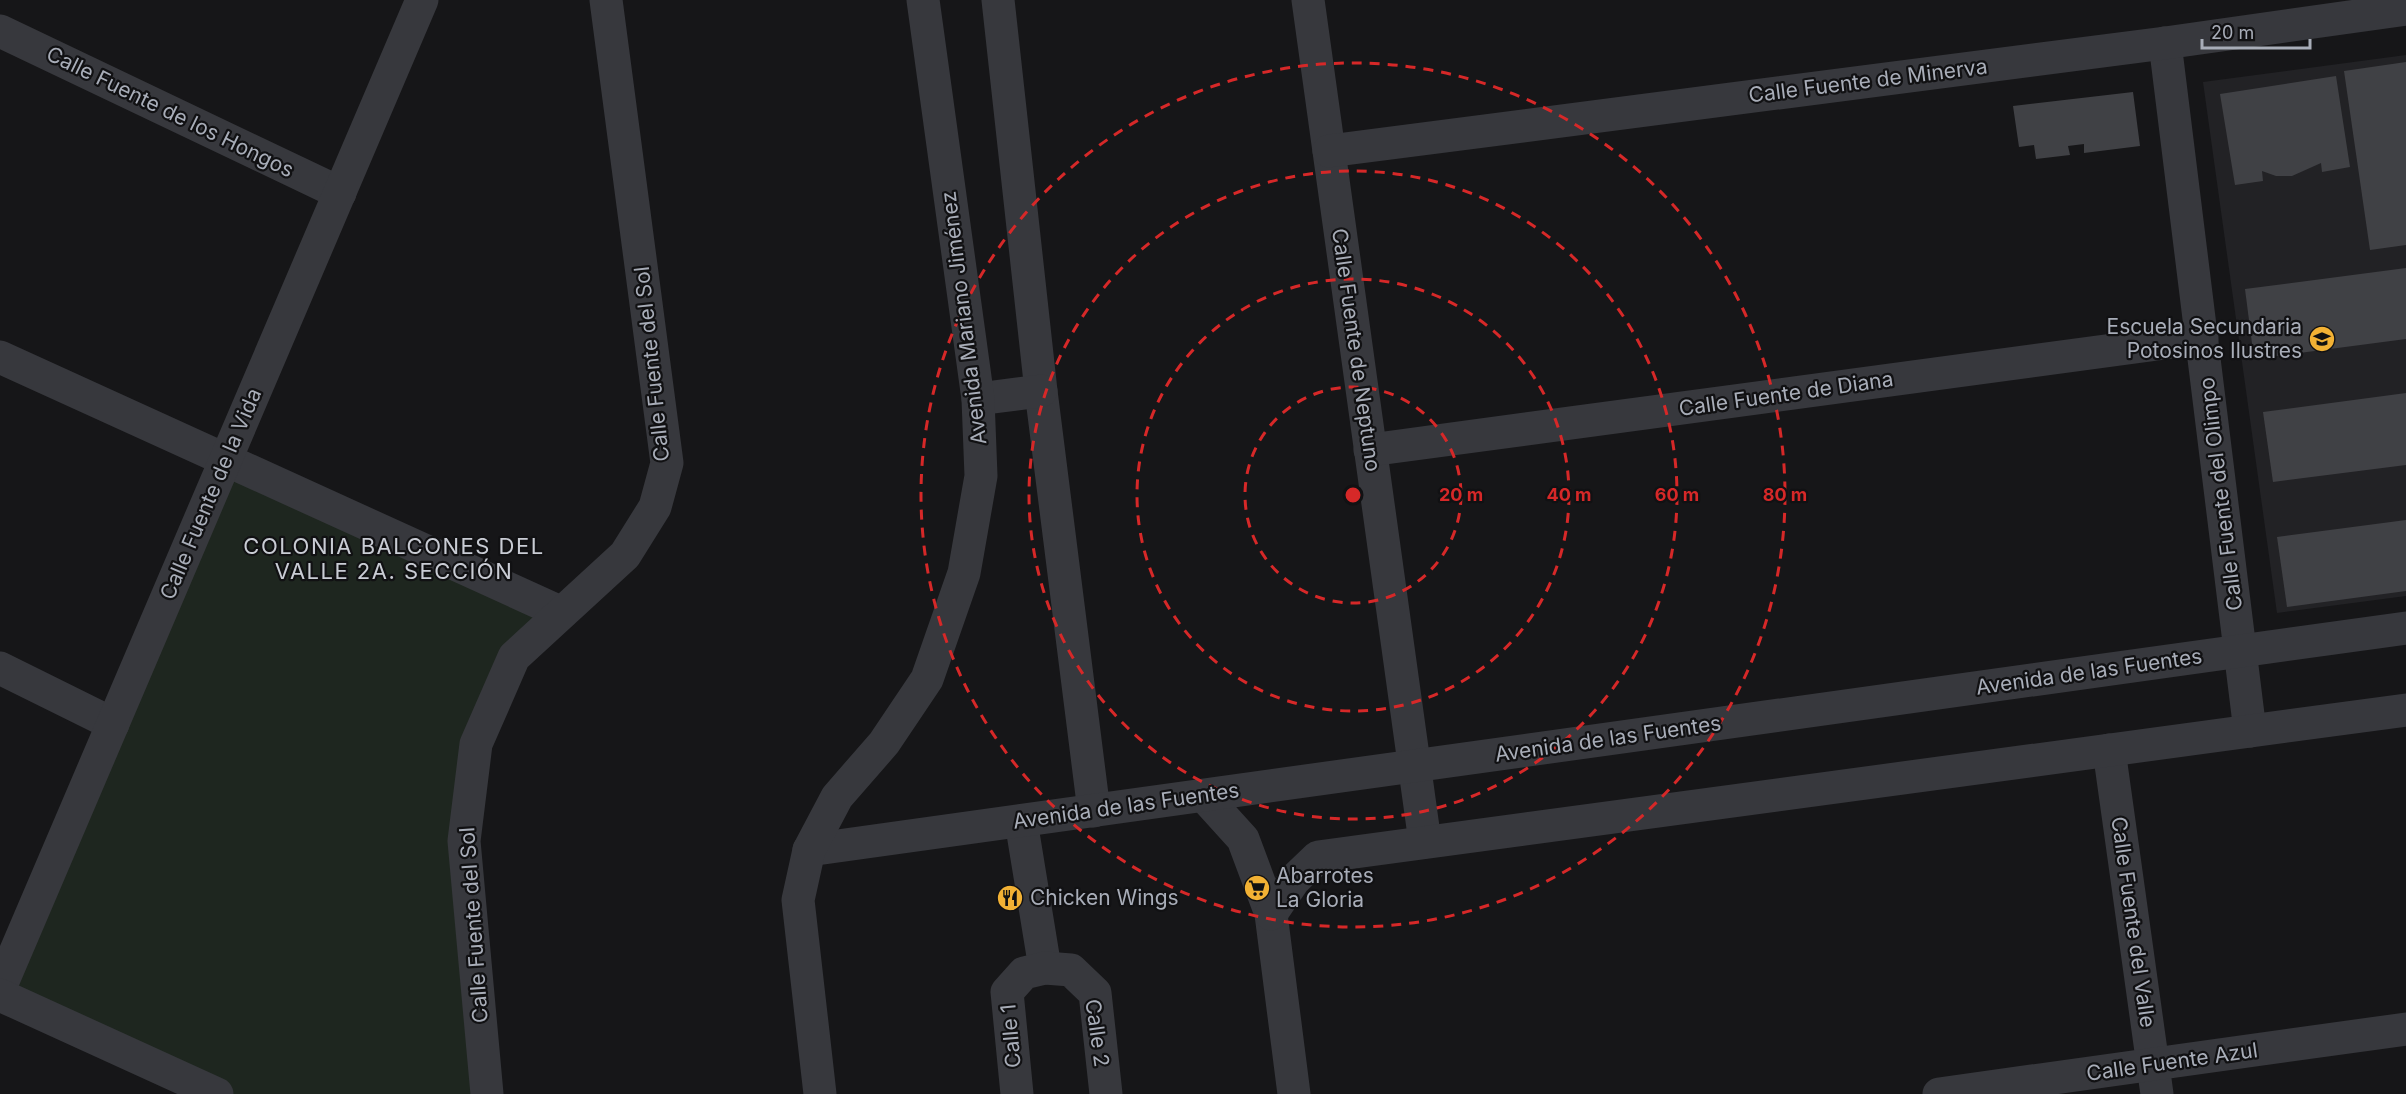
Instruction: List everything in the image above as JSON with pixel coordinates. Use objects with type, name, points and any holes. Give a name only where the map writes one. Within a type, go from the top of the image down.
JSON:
[{"type":"street","name":"Calle Fuente de la Vida","points":[[0,988],[422,0]]},
{"type":"street","name":"Calle Fuente del Sol","points":[[487,1094],[464,841],[476,744],[514,657],[624,555],[655,507],[667,463],[606,0]]},
{"type":"street","name":"Avenida Mariano Jiménez","points":[[820,1094],[798,900],[809,850],[837,797],[884,743],[927,679],[964,573],[981,476],[978,399],[922,0]]},
{"type":"street","points":[[998,0],[1041,391],[1094,811]]},
{"type":"street","name":"Calle Fuente de Neptuno","points":[[1308,0],[1425,842]]},
{"type":"street","name":"Calle Fuente de Minerva","points":[[1329,151],[2165,43],[2406,9]]},
{"type":"street","name":"Calle Fuente de los Hongos","points":[[0,31],[340,193]]},
{"type":"street","name":"Calle Fuente del Olimpo","points":[[2165,43],[2250,731]]},
{"type":"street","name":"Calle Fuente de Diana","points":[[1370,450],[2202,339]]},
{"type":"street","points":[[0,357],[560,612]]},
{"type":"street","points":[[978,399],[1041,391]]},
{"type":"street","name":"Avenida de las Fuentes","points":[[809,850],[2406,628]]},
{"type":"street","points":[[0,668],[113,724]]},
{"type":"street","points":[[1271,914],[1294,880],[1318,857],[2406,710]]},
{"type":"street","name":"Calle Fuente del Valle","points":[[2109,750],[2155,1080]]},
{"type":"street","points":[[1204,796],[1243,839],[1271,914],[1294,1094]]},
{"type":"street","points":[[1021,821],[1045,968]]},
{"type":"street","name":"Calle 1","points":[[1017,1094],[1007,992],[1024,973],[1045,968]]},
{"type":"street","name":"Calle 2","points":[[1045,968],[1071,970],[1095,993],[1106,1094]]},
{"type":"street","points":[[0,995],[217,1094]]},
{"type":"street","name":"Calle Fuente Azul","points":[[1939,1094],[2155,1080],[2406,1029]]},
{"type":"shaded area","name":"Escuela Secundaria Potosinos Ilustres","points":[[2406,55],[2406,596],[2277,613],[2203,82]]},
{"type":"shaded area","points":[[226,459],[560,612],[476,744],[487,1094],[217,1094],[0,988]]},
{"type":"building","points":[[2406,62],[2406,245],[2370,250],[2344,71]]},
{"type":"building","points":[[2336,76],[2350,167],[2322,172],[2321,163],[2292,176],[2276,176],[2262,171],[2263,181],[2235,185],[2220,94]]},
{"type":"building","points":[[2133,92],[2140,146],[2084,153],[2084,144],[2068,146],[2070,155],[2036,159],[2034,145],[2019,147],[2013,106]]},
{"type":"building","points":[[2406,268],[2406,339],[2254,359],[2245,289]]},
{"type":"building","points":[[2406,393],[2406,465],[2273,482],[2263,412]]},
{"type":"building","points":[[2406,520],[2406,591],[2287,607],[2277,537]]},
{"type":"place","name":"Escuela Secundaria Potosinos Ilustres","points":[[2322,339]]},
{"type":"place","name":"Abarrotes La Gloria","points":[[1257,888]]},
{"type":"place","name":"Chicken Wings","points":[[1010,898]]},
{"type":"district","name":"COLONIA BALCONES DEL VALLE 2A. SECCIÓN","points":[[394,558]]}]
